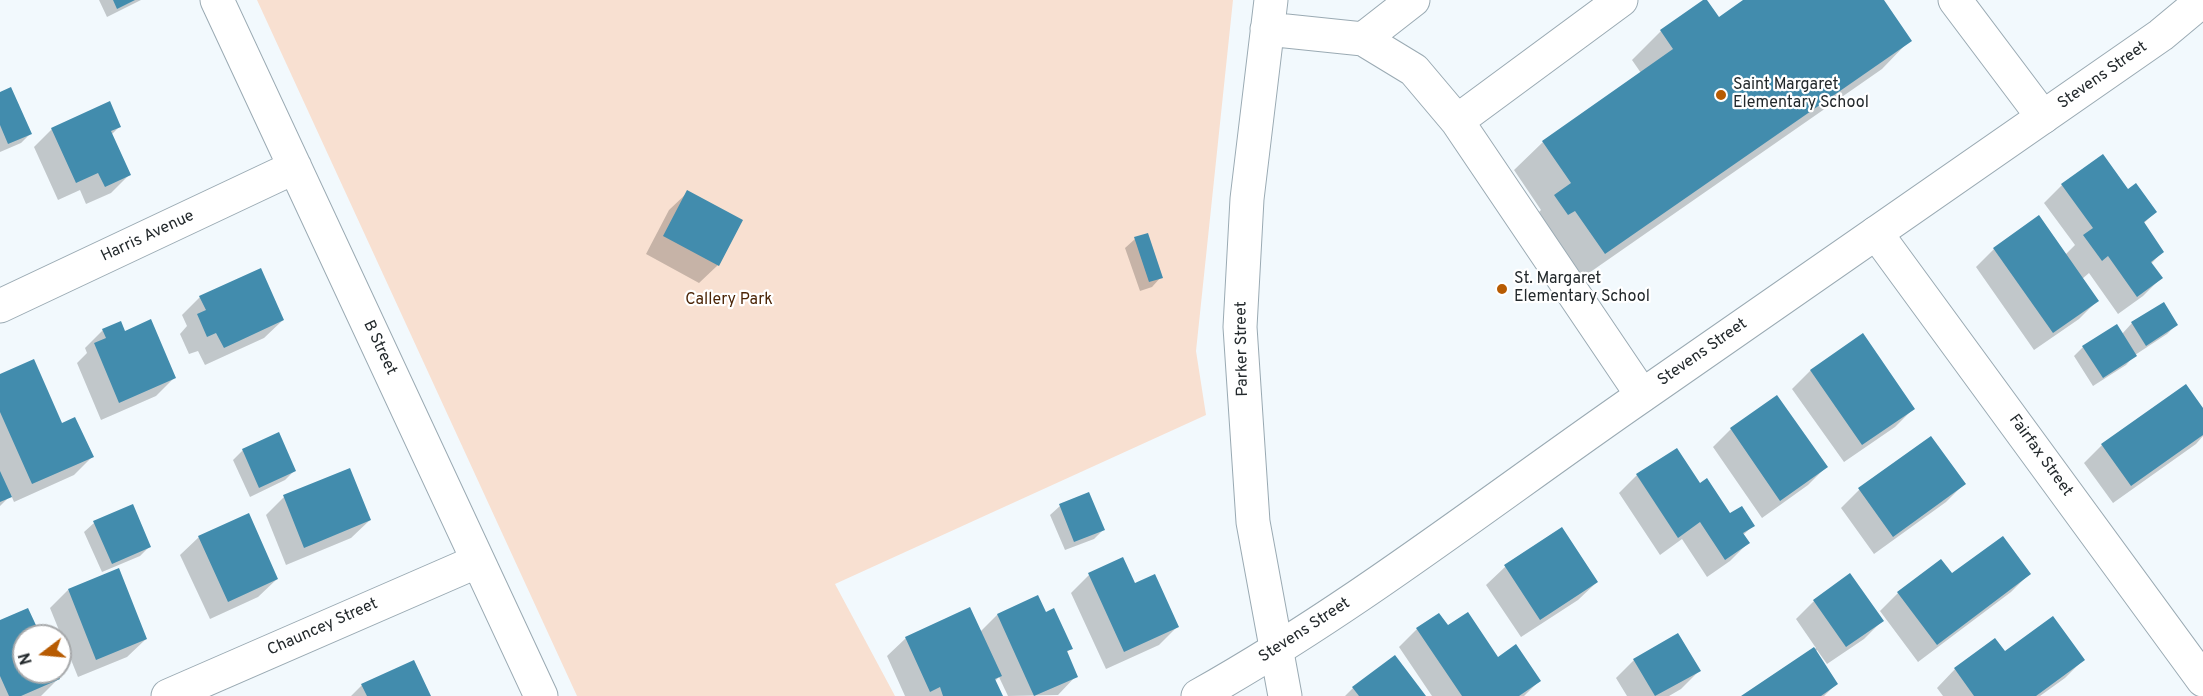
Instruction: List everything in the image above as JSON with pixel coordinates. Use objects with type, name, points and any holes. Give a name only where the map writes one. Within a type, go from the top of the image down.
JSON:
[{"type":"street","name":"B Street","points":[[217,0],[541,696]]},
{"type":"street","points":[[1363,39],[1413,0]]},
{"type":"street","points":[[1457,121],[1621,0]]},
{"type":"street","points":[[1955,0],[2043,117]]},
{"type":"street","name":"Stevens Street","points":[[1197,696],[1277,649],[1350,601],[1642,395],[2161,35],[2203,0]]},
{"type":"street","points":[[1269,14],[1363,39],[1414,70],[1457,121],[1642,395]]},
{"type":"street","name":"Parker Street","points":[[1269,14],[1247,199],[1240,327],[1253,522],[1285,696]]},
{"type":"street","name":"Harris Avenue","points":[[0,306],[295,167]]},
{"type":"street","name":"Fairfax Street","points":[[1876,233],[2203,680]]},
{"type":"street","name":"Chauncey Street","points":[[168,696],[478,561]]},
{"type":"green space","name":"Callery Park","points":[[257,0],[1233,0],[1196,351],[1206,415],[835,584],[895,696],[577,696]]},
{"type":"building","points":[[113,0],[135,0],[117,9]]},
{"type":"building","name":"Saint Margaret Elementary School","points":[[1703,0],[1707,0],[1719,17],[1743,0],[1884,0],[1912,41],[1605,254],[1575,211],[1568,215],[1554,195],[1571,183],[1542,141],[1673,49],[1660,30]]},
{"type":"building","points":[[11,87],[32,134],[8,144],[0,125],[0,92]]},
{"type":"building","points":[[110,101],[121,127],[111,131],[131,175],[105,187],[98,173],[76,183],[51,128]]},
{"type":"building","points":[[2103,154],[2128,189],[2136,183],[2157,212],[2144,222],[2164,252],[2151,262],[2163,278],[2137,297],[2108,256],[2102,261],[2083,235],[2093,228],[2061,184]]},
{"type":"building","points":[[687,190],[743,220],[719,266],[663,236]]},
{"type":"building","points":[[2039,215],[2099,301],[2053,333],[1993,248]]},
{"type":"building","points":[[1148,233],[1163,278],[1149,282],[1134,237]]},
{"type":"building","points":[[261,268],[284,320],[224,348],[216,333],[207,337],[197,314],[206,310],[199,296]]},
{"type":"building","points":[[2164,302],[2178,325],[2146,346],[2131,322]]},
{"type":"building","points":[[151,319],[176,378],[119,403],[94,343],[106,338],[102,329],[121,321],[125,331]]},
{"type":"building","points":[[2117,324],[2137,356],[2103,378],[2082,346]]},
{"type":"building","points":[[1863,333],[1915,409],[1862,445],[1810,370]]},
{"type":"building","points":[[34,359],[62,423],[75,417],[94,457],[32,484],[0,412],[0,374]]},
{"type":"building","points":[[2186,384],[2203,408],[2203,435],[2131,486],[2101,444]]},
{"type":"building","points":[[1777,395],[1828,467],[1780,501],[1730,428]]},
{"type":"building","points":[[279,432],[296,471],[259,488],[242,449]]},
{"type":"building","points":[[1931,436],[1966,484],[1893,537],[1858,488]]},
{"type":"building","points":[[1677,448],[1700,483],[1707,478],[1730,513],[1742,506],[1755,526],[1743,533],[1750,543],[1725,560],[1700,522],[1678,538],[1636,474]]},
{"type":"building","points":[[350,468],[371,520],[304,548],[283,495]]},
{"type":"building","points":[[0,471],[12,497],[0,502]]},
{"type":"building","points":[[1089,492],[1105,530],[1074,542],[1059,504]]},
{"type":"building","points":[[133,504],[151,547],[112,564],[93,521]]},
{"type":"building","points":[[249,513],[278,579],[228,602],[198,536]]},
{"type":"building","points":[[1562,527],[1598,582],[1540,620],[1504,565]]},
{"type":"building","points":[[2003,536],[2031,574],[1937,645],[1897,592],[1941,559],[1952,573]]},
{"type":"building","points":[[1123,557],[1135,583],[1155,574],[1179,627],[1124,652],[1088,573]]},
{"type":"building","points":[[119,568],[147,639],[96,660],[68,589]]},
{"type":"building","points":[[1850,573],[1884,621],[1846,647],[1813,600]]},
{"type":"building","points":[[1038,595],[1046,612],[1054,608],[1073,649],[1067,651],[1078,677],[1034,696],[997,614]]},
{"type":"building","points":[[970,607],[1002,676],[995,679],[1003,696],[943,696],[940,687],[930,692],[905,637]]},
{"type":"building","points":[[28,608],[35,624],[12,624],[12,684],[49,684],[21,696],[9,696],[0,676],[0,620]]},
{"type":"building","points":[[1468,612],[1498,657],[1516,644],[1541,681],[1519,696],[1462,696],[1416,628],[1439,613],[1448,625]]},
{"type":"building","points":[[2053,616],[2085,660],[2036,696],[1974,696],[1954,668],[1995,638],[2005,651]]},
{"type":"building","points":[[1678,633],[1701,671],[1655,696],[1633,659]]},
{"type":"building","points":[[1814,647],[1838,684],[1821,696],[1741,696]]},
{"type":"building","points":[[1395,655],[1426,696],[1359,696],[1352,687]]},
{"type":"building","points":[[414,660],[431,696],[367,696],[361,684]]},
{"type":"place","name":"Saint Margaret Elementary School","points":[[1721,95]]},
{"type":"place","name":"St. Margaret Elementary School","points":[[1502,289]]}]
